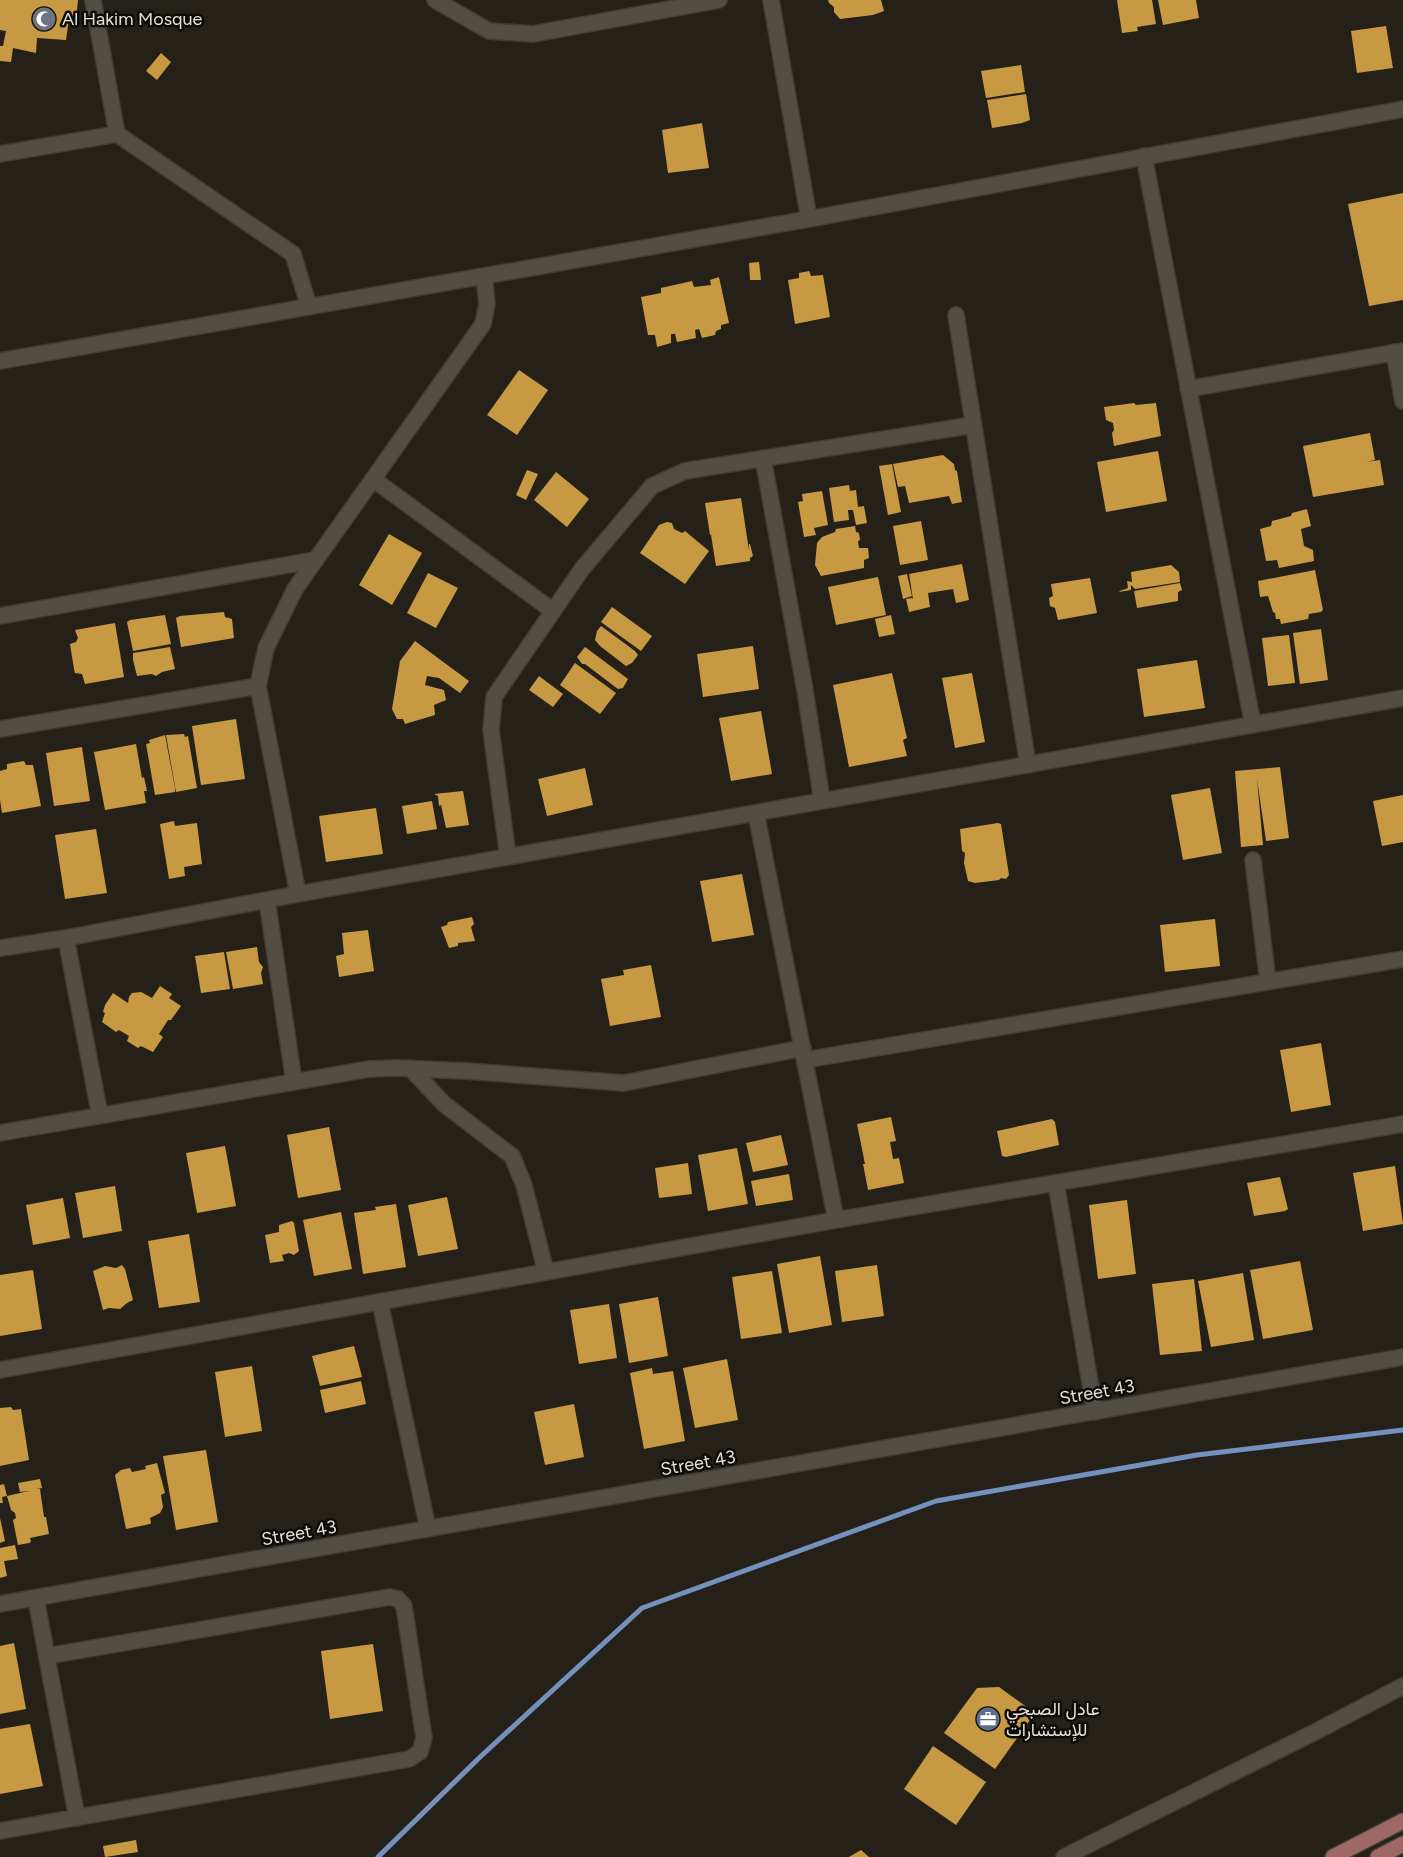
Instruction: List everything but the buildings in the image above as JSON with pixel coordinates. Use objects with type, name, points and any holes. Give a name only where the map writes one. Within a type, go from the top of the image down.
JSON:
[{"type":"main road","points":[[1333,1857],[1403,1821]]},
{"type":"main road","points":[[1378,1857],[1403,1844]]},
{"type":"street","points":[[93,0],[117,134]]},
{"type":"street","points":[[435,0],[489,31],[532,34],[719,0]]},
{"type":"street","points":[[771,0],[809,219]]},
{"type":"street","points":[[0,361],[809,219],[1403,109]]},
{"type":"street","points":[[0,154],[117,134],[293,254],[309,308]]},
{"type":"street","points":[[1144,156],[1253,725]]},
{"type":"street","points":[[298,894],[258,686],[266,648],[295,589],[483,324],[487,304],[484,276]]},
{"type":"street","points":[[956,315],[1028,765]]},
{"type":"street","points":[[1188,389],[1399,352],[1403,401]]},
{"type":"street","points":[[508,857],[491,730],[494,698],[582,569],[652,486],[685,471],[973,425]]},
{"type":"street","points":[[763,458],[805,690],[822,801]]},
{"type":"street","points":[[373,479],[553,611]]},
{"type":"street","points":[[0,616],[315,560]]},
{"type":"street","points":[[0,729],[258,686]]},
{"type":"street","points":[[0,948],[66,938],[298,894],[1403,698]]},
{"type":"street","points":[[756,813],[836,1220]]},
{"type":"street","points":[[1253,860],[1268,982]]},
{"type":"street","points":[[267,900],[294,1082]]},
{"type":"street","points":[[66,938],[100,1116]]},
{"type":"street","points":[[0,1133],[369,1069],[410,1068],[624,1083],[1403,960]]},
{"type":"street","points":[[410,1068],[444,1104],[512,1156],[524,1185],[546,1272]]},
{"type":"street","points":[[0,1370],[836,1220],[1403,1124]]},
{"type":"street","points":[[1056,1183],[1095,1412]]},
{"type":"street","points":[[380,1302],[428,1529]]},
{"type":"street","name":"Street 43","points":[[0,1604],[1403,1357]]},
{"type":"street","points":[[0,1831],[408,1759],[422,1749],[425,1734],[404,1606],[398,1599],[390,1597],[46,1656]]},
{"type":"street","points":[[36,1599],[77,1818]]},
{"type":"street","points":[[1064,1857],[1403,1686]]},
{"type":"waterway","points":[[378,1857],[479,1758],[642,1608],[936,1501],[1197,1455],[1403,1430]]},
{"type":"place","name":"Al Hakim Mosque","points":[[44,19]]},
{"type":"place","name":"عادل الصبحي للإستشارات","points":[[988,1719]]}]
